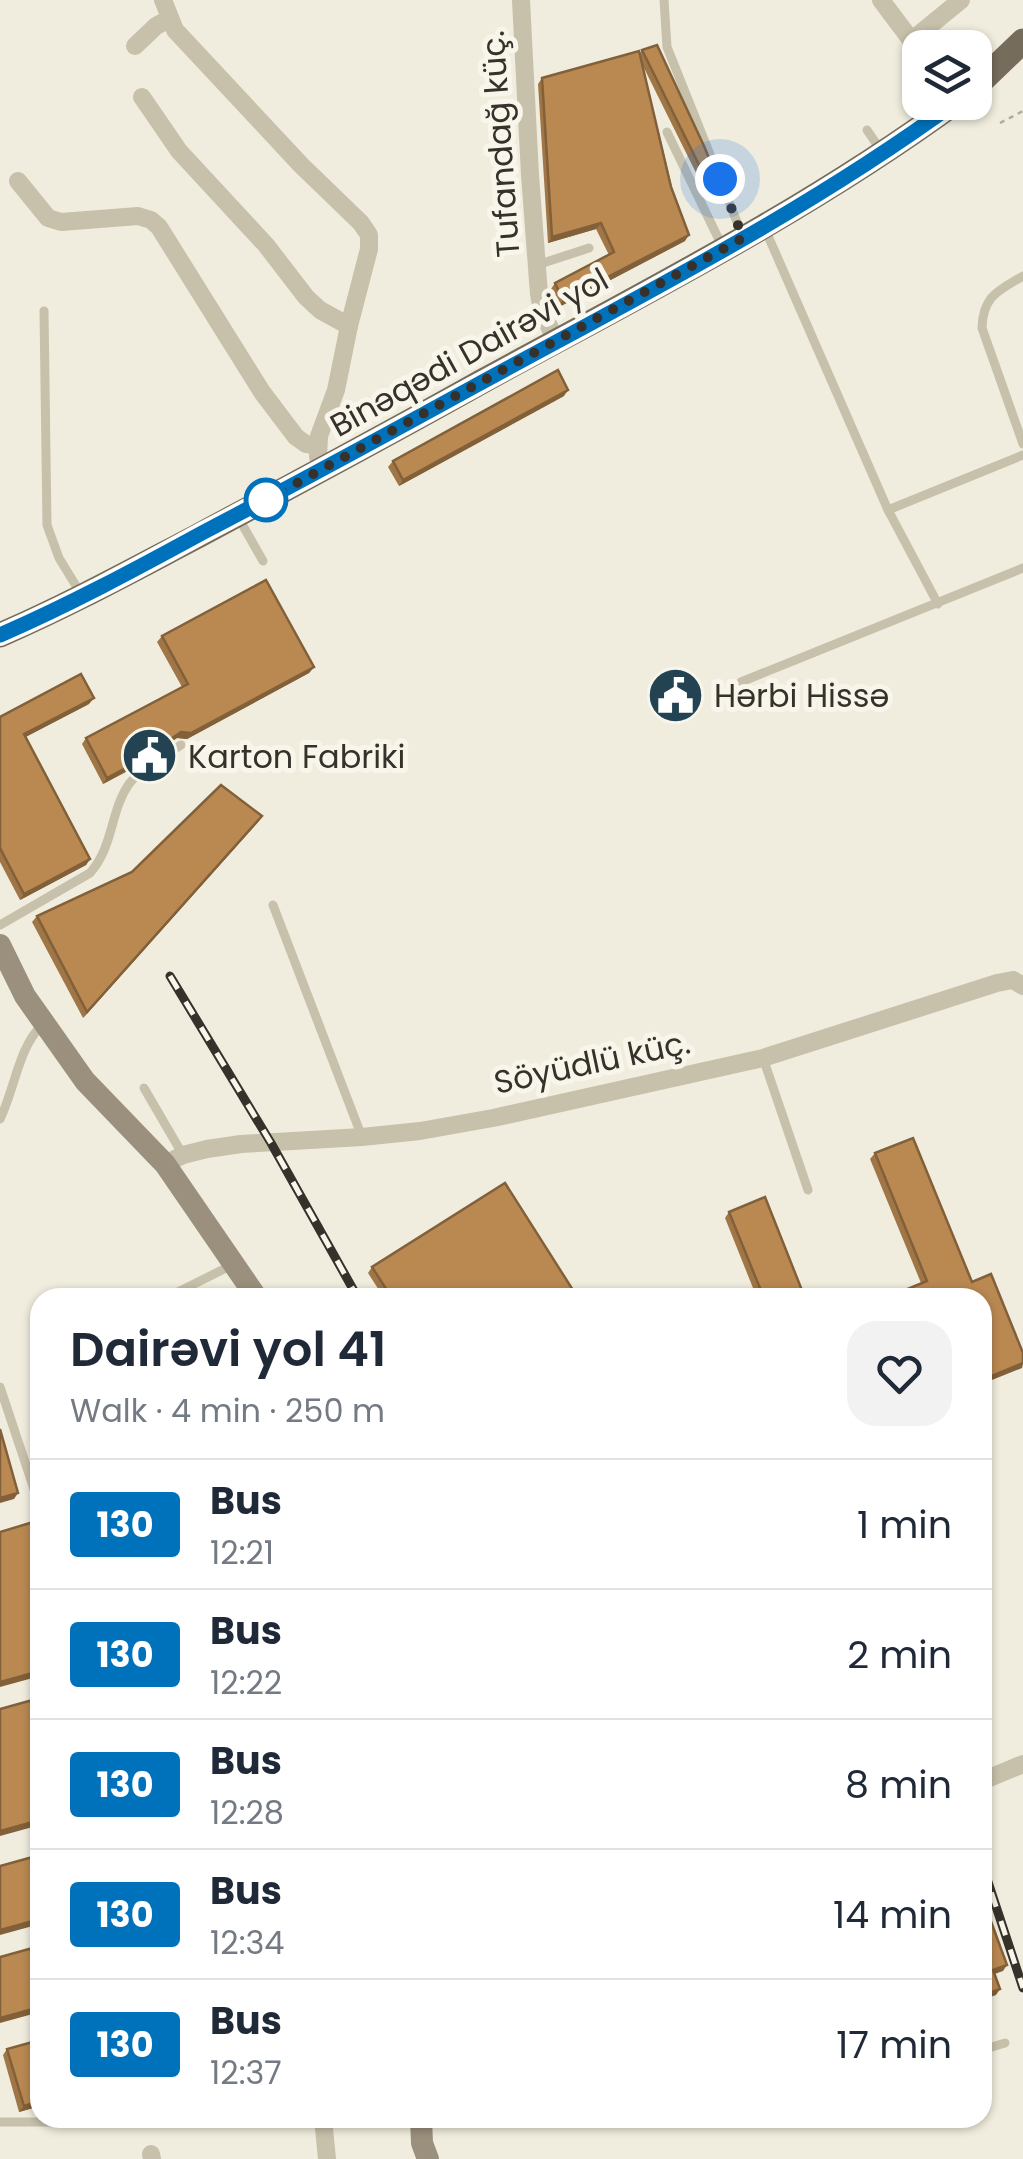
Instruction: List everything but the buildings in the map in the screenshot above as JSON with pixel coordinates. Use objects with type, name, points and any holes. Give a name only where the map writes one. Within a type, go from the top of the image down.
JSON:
[{"type":"main road","points":[[992,71],[1023,41]]},
{"type":"main road","name":"Binəqədi Dairəvi yol","points":[[0,635],[82,597],[237,515],[320,458],[556,342],[743,238],[883,154],[931,120]]},
{"type":"street","points":[[163,0],[176,30],[369,234],[370,249],[320,458]]},
{"type":"street","name":"Tufandağ küç.","points":[[521,0],[537,266],[542,311],[556,342]]},
{"type":"street","points":[[882,0],[904,30]]},
{"type":"street","points":[[932,30],[961,0]]},
{"type":"street","points":[[135,46],[156,26],[170,19]]},
{"type":"street","points":[[142,97],[180,151],[266,246],[306,297],[349,326]]},
{"type":"street","points":[[18,181],[48,218],[61,222],[138,216],[159,227],[262,392],[296,437],[320,458]]},
{"type":"street","points":[[0,945],[25,996],[98,1097],[174,1160],[250,1288]]},
{"type":"street","name":"Söyüdlü küç.","points":[[174,1160],[207,1149],[241,1144],[362,1137],[493,1118],[763,1058],[997,983],[1013,980],[1023,986]]},
{"type":"street","points":[[992,1777],[1023,1764]]},
{"type":"street","points":[[324,2128],[327,2159]]},
{"type":"street","points":[[421,2128],[428,2159]]},
{"type":"lane","points":[[664,0],[667,47],[743,238],[938,604]]},
{"type":"lane","points":[[867,130],[883,154]]},
{"type":"lane","points":[[666,132],[743,238]]},
{"type":"lane","points":[[537,266],[589,248]]},
{"type":"lane","points":[[1023,276],[990,296],[982,314],[982,328],[1023,444]]},
{"type":"lane","points":[[44,311],[47,525],[59,558],[82,597]]},
{"type":"lane","points":[[888,510],[1023,455]]},
{"type":"lane","points":[[237,515],[263,561]]},
{"type":"lane","points":[[742,682],[1023,568]]},
{"type":"lane","points":[[0,925],[90,873],[101,861],[129,785],[181,744]]},
{"type":"lane","points":[[273,905],[362,1137]]},
{"type":"lane","points":[[1,1115],[29,1040],[44,1023]]},
{"type":"lane","points":[[763,1058],[808,1190]]},
{"type":"lane","points":[[144,1088],[174,1160]]},
{"type":"lane","points":[[186,1288],[234,1264]]},
{"type":"lane","points":[[0,1388],[30,1477]]},
{"type":"lane","points":[[992,2047],[1005,2043]]},
{"type":"lane","points":[[0,2122],[30,2122]]},
{"type":"path","points":[[1000,123],[1023,111]]},
{"type":"railway","points":[[170,976],[352,1288]]},
{"type":"railway","points":[[992,1894],[1023,1988]]},
{"type":"bus line","name":"130","points":[[0,635],[82,597],[324,469],[723,249],[832,187],[931,120]]},
{"type":"place","name":"Hərbi Hissə","points":[[675,695]]},
{"type":"place","name":"Karton Fabriki","points":[[149,756]]},
{"type":"route","points":[[266,500],[743,238],[720,179]]}]
